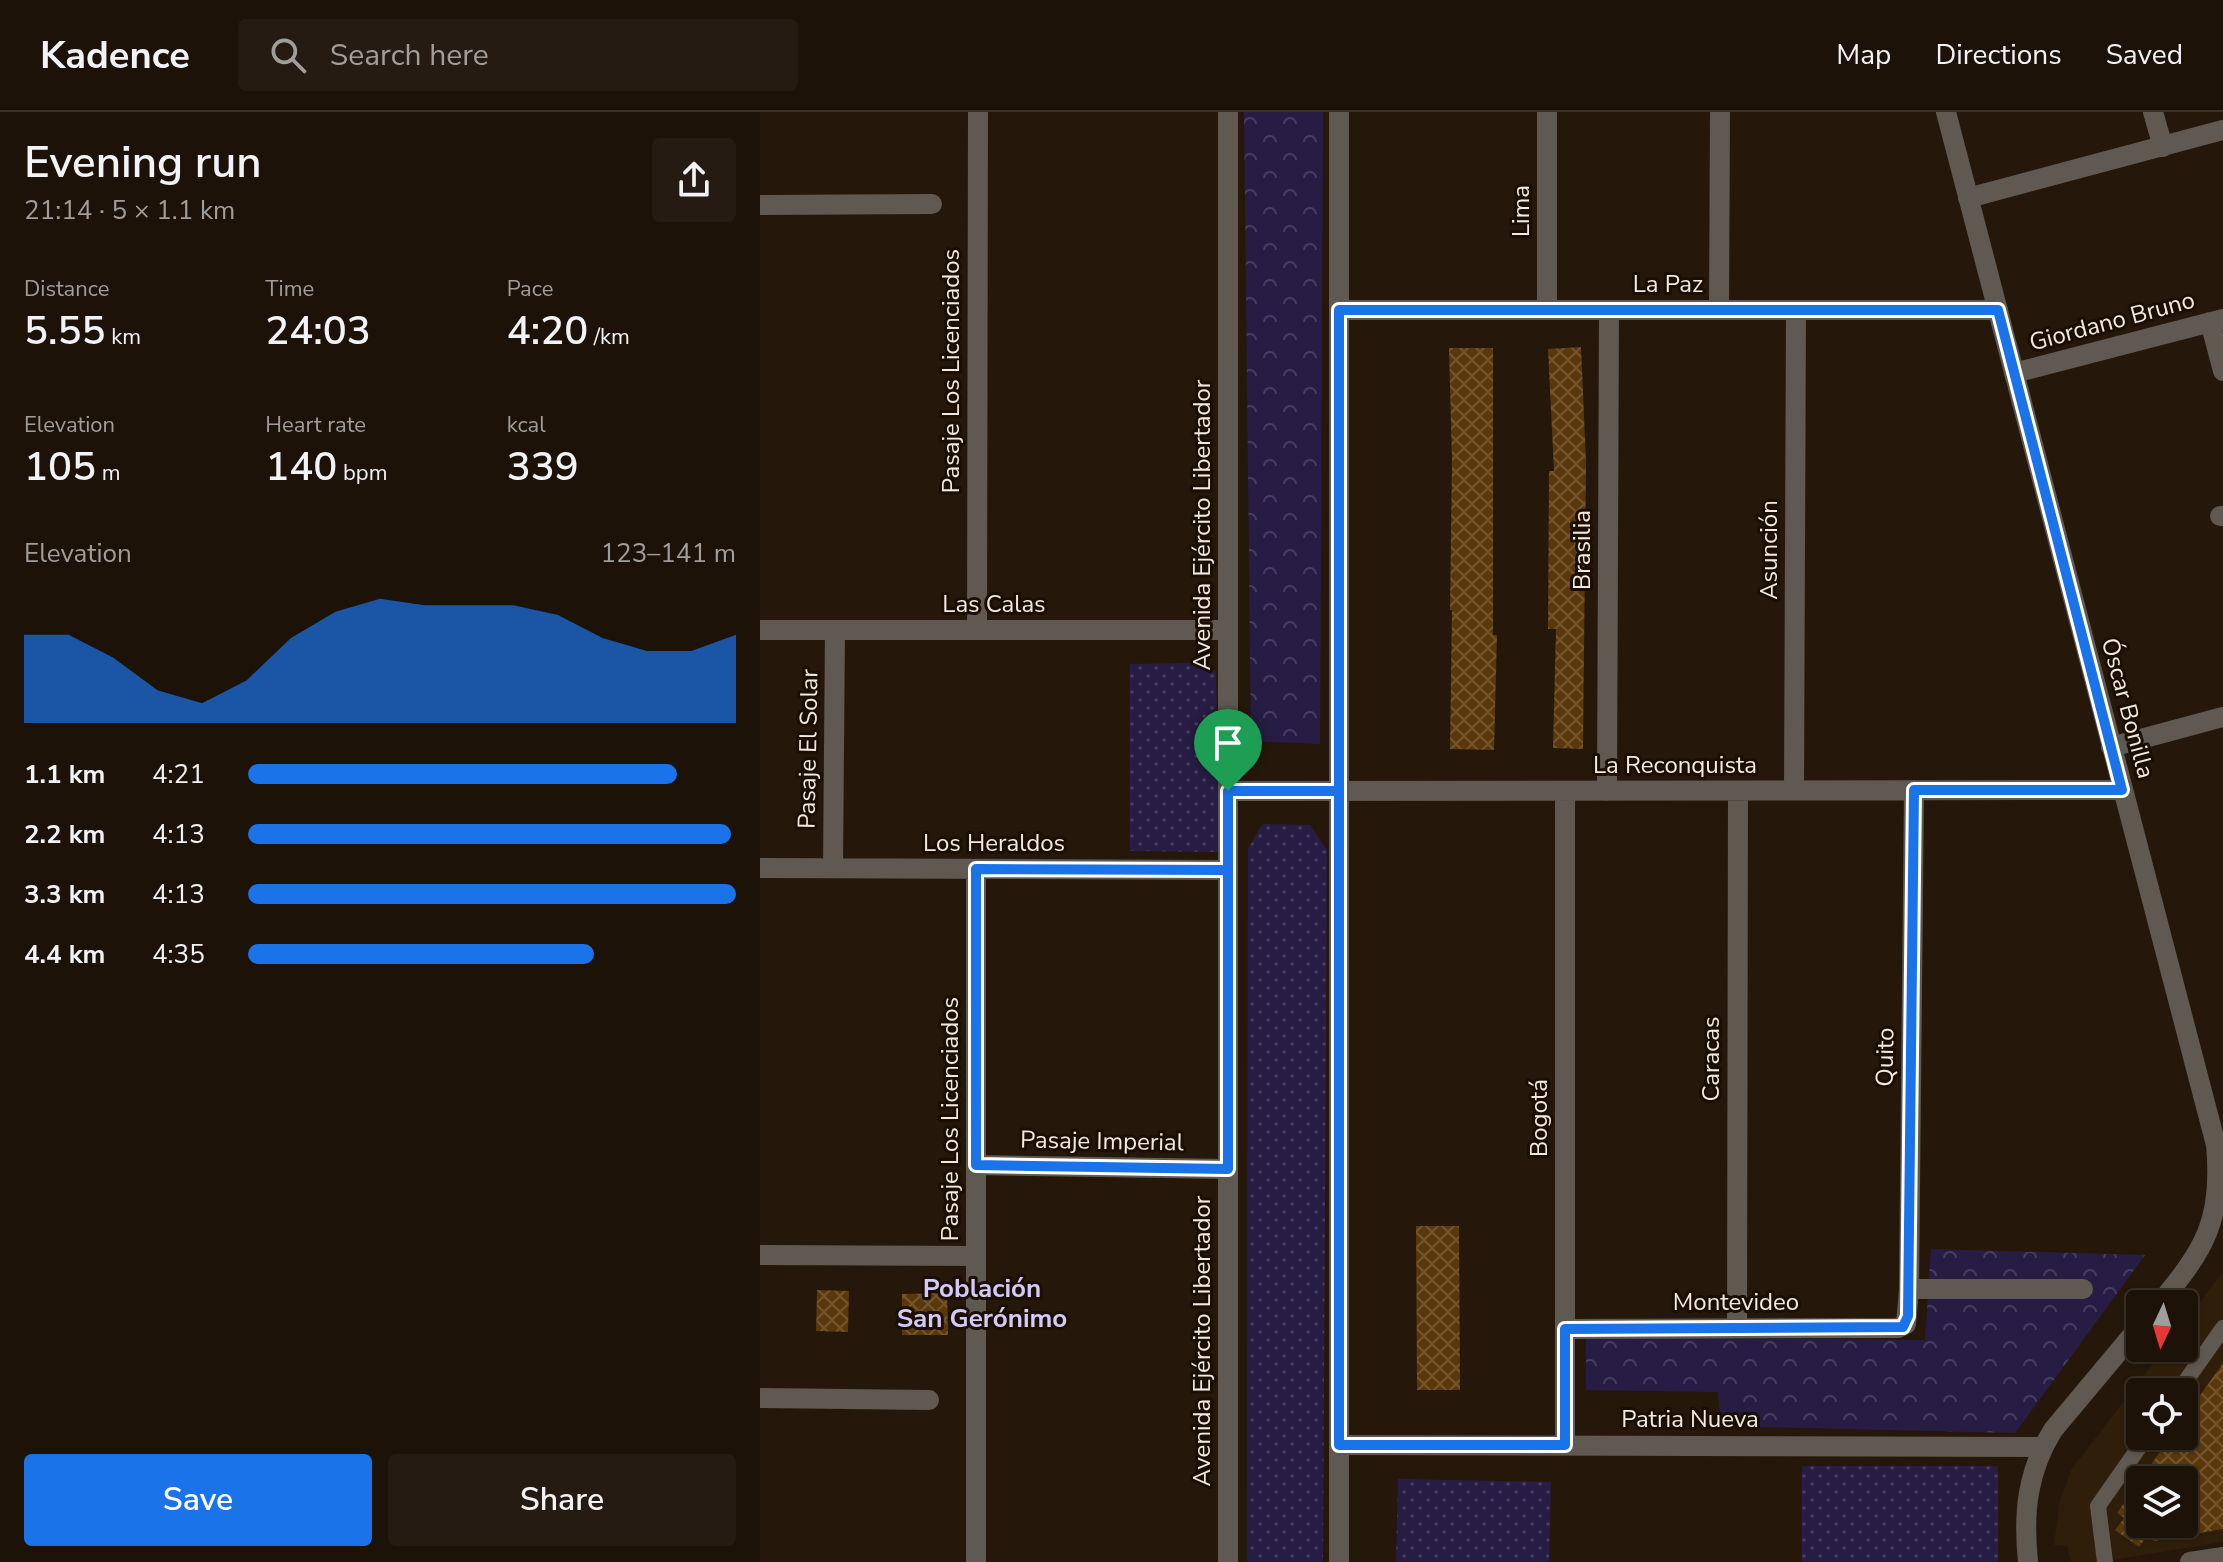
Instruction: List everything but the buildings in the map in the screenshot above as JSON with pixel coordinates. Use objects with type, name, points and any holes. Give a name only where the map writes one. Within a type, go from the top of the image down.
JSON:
[{"type":"street","name":"Pasaje Los Licenciados","points":[[977,630],[978,112]]},
{"type":"street","name":"Avenida Ejército Libertador","points":[[1228,112],[1228,1562]]},
{"type":"street","points":[[1339,112],[1339,1562]]},
{"type":"street","name":"Lima","points":[[1547,112],[1547,310]]},
{"type":"street","points":[[1719,310],[1720,112]]},
{"type":"street","name":"Óscar Bonilla","points":[[1946,112],[2122,790],[2217,1124],[2215,1213],[2199,1252],[2170,1290]]},
{"type":"street","points":[[2153,112],[2163,147]]},
{"type":"street","points":[[1968,198],[2223,130]]},
{"type":"street","points":[[760,205],[932,204]]},
{"type":"street","name":"La Paz","points":[[1339,310],[1998,310]]},
{"type":"street","name":"Brasilia","points":[[1607,791],[1609,310]]},
{"type":"street","name":"Asunción","points":[[1794,790],[1796,310]]},
{"type":"street","points":[[2217,320],[2223,371]]},
{"type":"street","name":"Giordano Bruno","points":[[2014,373],[2217,320]]},
{"type":"street","name":"Las Calas","points":[[760,630],[1228,630]]},
{"type":"street","name":"Pasaje El Solar","points":[[833,868],[835,630]]},
{"type":"street","points":[[2111,747],[2223,717]]},
{"type":"street","name":"Quito","points":[[1906,1324],[1909,1289],[1914,790]]},
{"type":"street","name":"La Reconquista","points":[[1228,791],[2122,790]]},
{"type":"street","name":"Bogotá","points":[[1565,791],[1565,1445]]},
{"type":"street","name":"Caracas","points":[[1737,1328],[1738,791]]},
{"type":"street","name":"Los Heraldos","points":[[760,868],[1228,870]]},
{"type":"street","name":"Pasaje Los Licenciados","points":[[976,869],[976,1562]]},
{"type":"street","name":"Pasaje Imperial","points":[[976,1165],[1228,1169]]},
{"type":"street","points":[[760,1255],[976,1256]]},
{"type":"street","points":[[1909,1289],[2083,1289]]},
{"type":"street","name":"Montevideo","points":[[1565,1329],[1898,1328],[1906,1324]]},
{"type":"street","points":[[2028,1562],[2027,1493],[2042,1447],[2126,1343]]},
{"type":"street","points":[[760,1398],[929,1400]]},
{"type":"street","name":"Patria Nueva","points":[[1339,1445],[2042,1447]]},
{"type":"street","points":[[2190,1562],[2223,1557]]},
{"type":"lane","points":[[2188,1378],[2223,1328]]},
{"type":"lane","points":[[2105,1562],[2098,1506],[2137,1450]]},
{"type":"shaded area","points":[[2223,1272],[2223,1542],[2100,1562],[2071,1562],[2067,1546],[2054,1545],[2059,1504],[2071,1470],[2126,1399],[2126,1450],[2198,1450],[2198,1378],[2142,1378],[2154,1362],[2198,1362],[2198,1305]]},
{"type":"green space","points":[[1244,112],[1323,112],[1320,744],[1251,741]]},
{"type":"green space","points":[[1199,663],[1216,671],[1219,852],[1130,851],[1130,664]]},
{"type":"green space","points":[[1262,824],[1310,825],[1327,850],[1323,1562],[1247,1562],[1248,849]]},
{"type":"green space","points":[[1931,1249],[2145,1255],[2015,1433],[1721,1426],[1718,1392],[1586,1390],[1586,1337],[1925,1340]]},
{"type":"green space","points":[[1802,1466],[1998,1466],[1998,1562],[1802,1562]]},
{"type":"green space","points":[[1398,1479],[1551,1482],[1549,1562],[1396,1562]]},
{"type":"district","name":"Población San Gerónimo","points":[[982,1303]]},
{"type":"route","points":[[1228,791],[1228,870],[976,869],[976,1165],[1228,1169],[1228,791],[1339,791],[1339,1445],[1565,1445],[1565,1329],[1903,1327],[1908,1320],[1914,790],[2122,790],[1998,310],[1339,310],[1339,791],[1228,791]]}]
